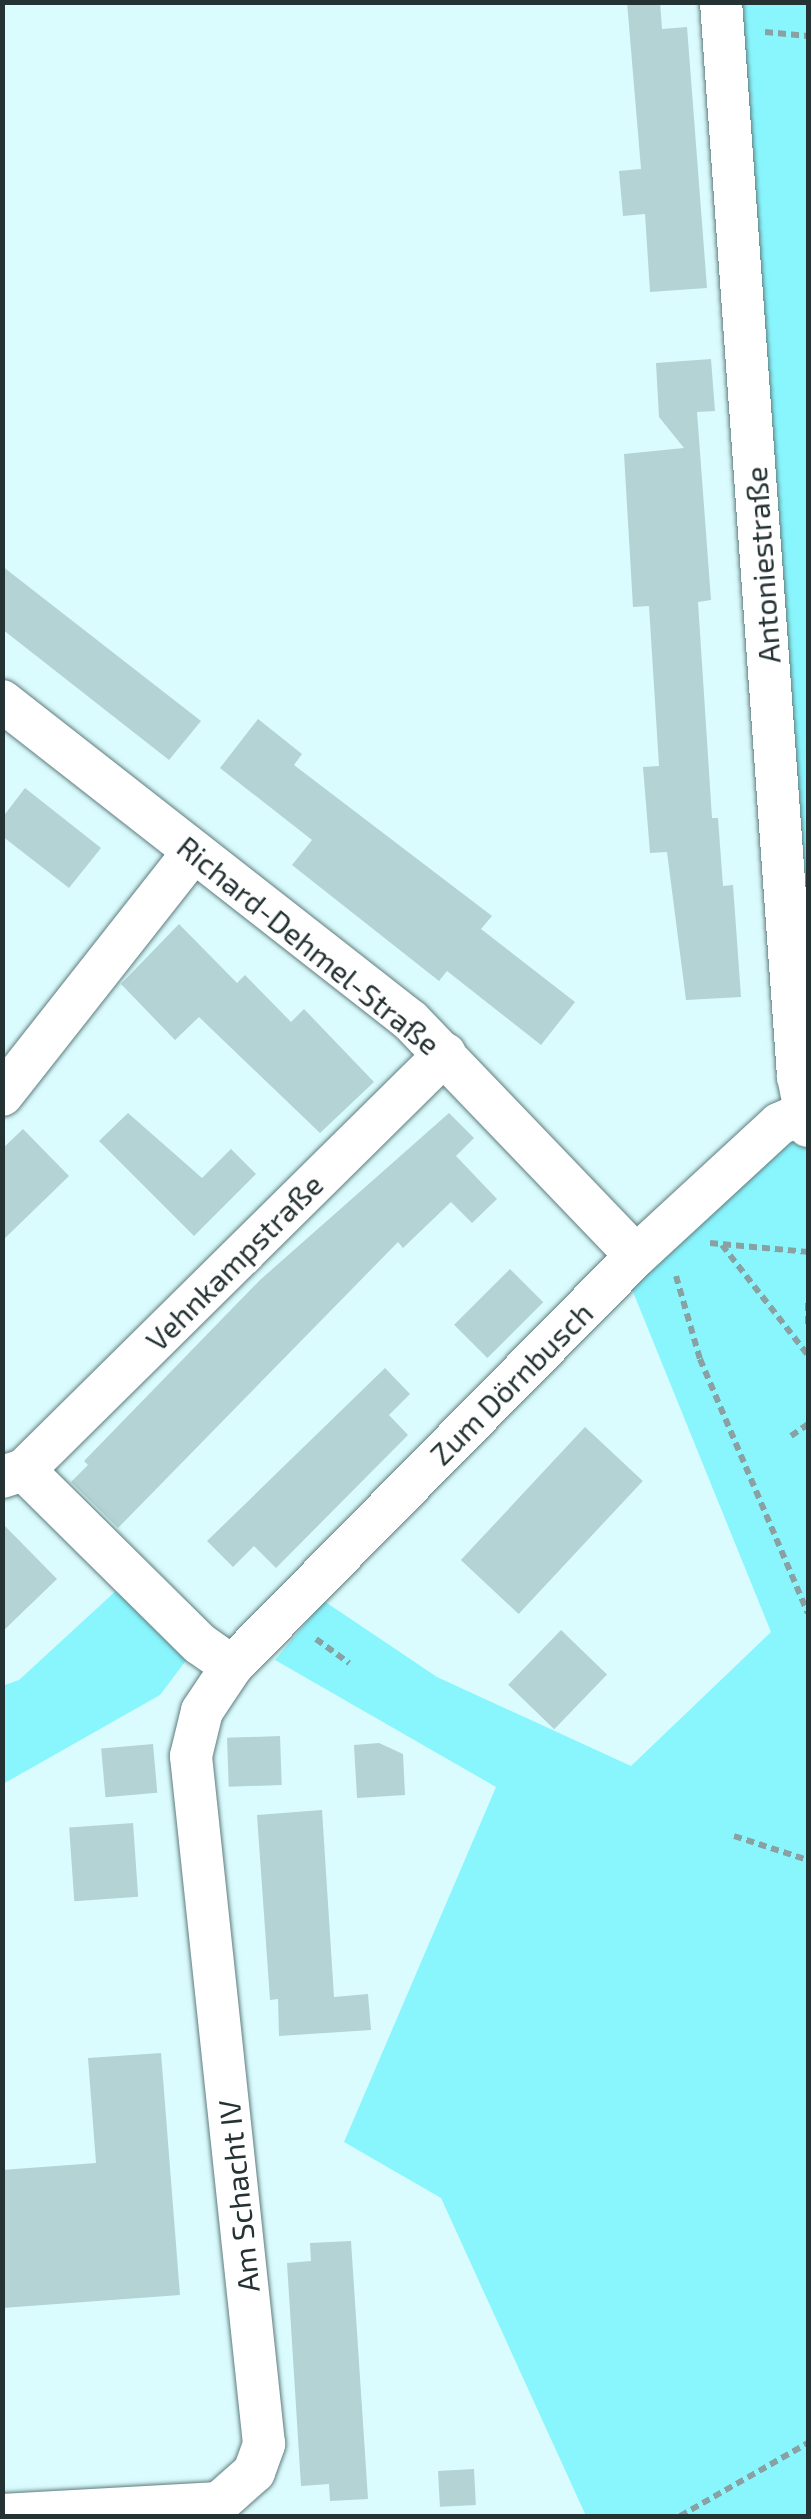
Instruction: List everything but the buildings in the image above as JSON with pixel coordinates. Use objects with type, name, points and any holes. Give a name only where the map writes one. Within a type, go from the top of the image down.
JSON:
[{"type":"street","name":"Antoniestraße","points":[[721,2],[805,1120]]},
{"type":"street","name":"Richard-Dehmel-Straße","points":[[2,701],[445,1054],[658,1236]]},
{"type":"street","points":[[2,1094],[194,851]]},
{"type":"street","name":"Vehnkampstraße","points":[[232,1666],[200,1644],[13,1474],[445,1054]]},
{"type":"street","name":"Zum Dörnbusch","points":[[232,1666],[658,1236],[778,1124],[805,1120]]},
{"type":"street","name":"Am Schacht IV","points":[[2,2515],[219,2503],[254,2472],[264,2444],[190,1756],[202,1710],[232,1666]]},
{"type":"path","points":[[658,1236],[808,1252]]},
{"type":"path","points":[[658,1236],[682,1290],[700,1359],[808,1614]]},
{"type":"path","points":[[722,1244],[808,1355]]},
{"type":"path","points":[[808,1303],[808,1327]]},
{"type":"path","points":[[791,1436],[808,1424]]},
{"type":"path","points":[[734,1836],[808,1860]]},
{"type":"path","points":[[680,2516],[808,2443]]},
{"type":"shaded area","points":[[729,3],[808,3],[808,1007]]},
{"type":"shaded area","points":[[808,1114],[808,2516],[586,2516],[441,2198],[344,2142],[496,1787],[275,1660],[324,1601],[437,1677],[631,1766],[771,1632],[629,1282]]},
{"type":"shaded area","points":[[119,1588],[188,1658],[160,1695],[3,1784],[2,1686],[19,1680]]}]
